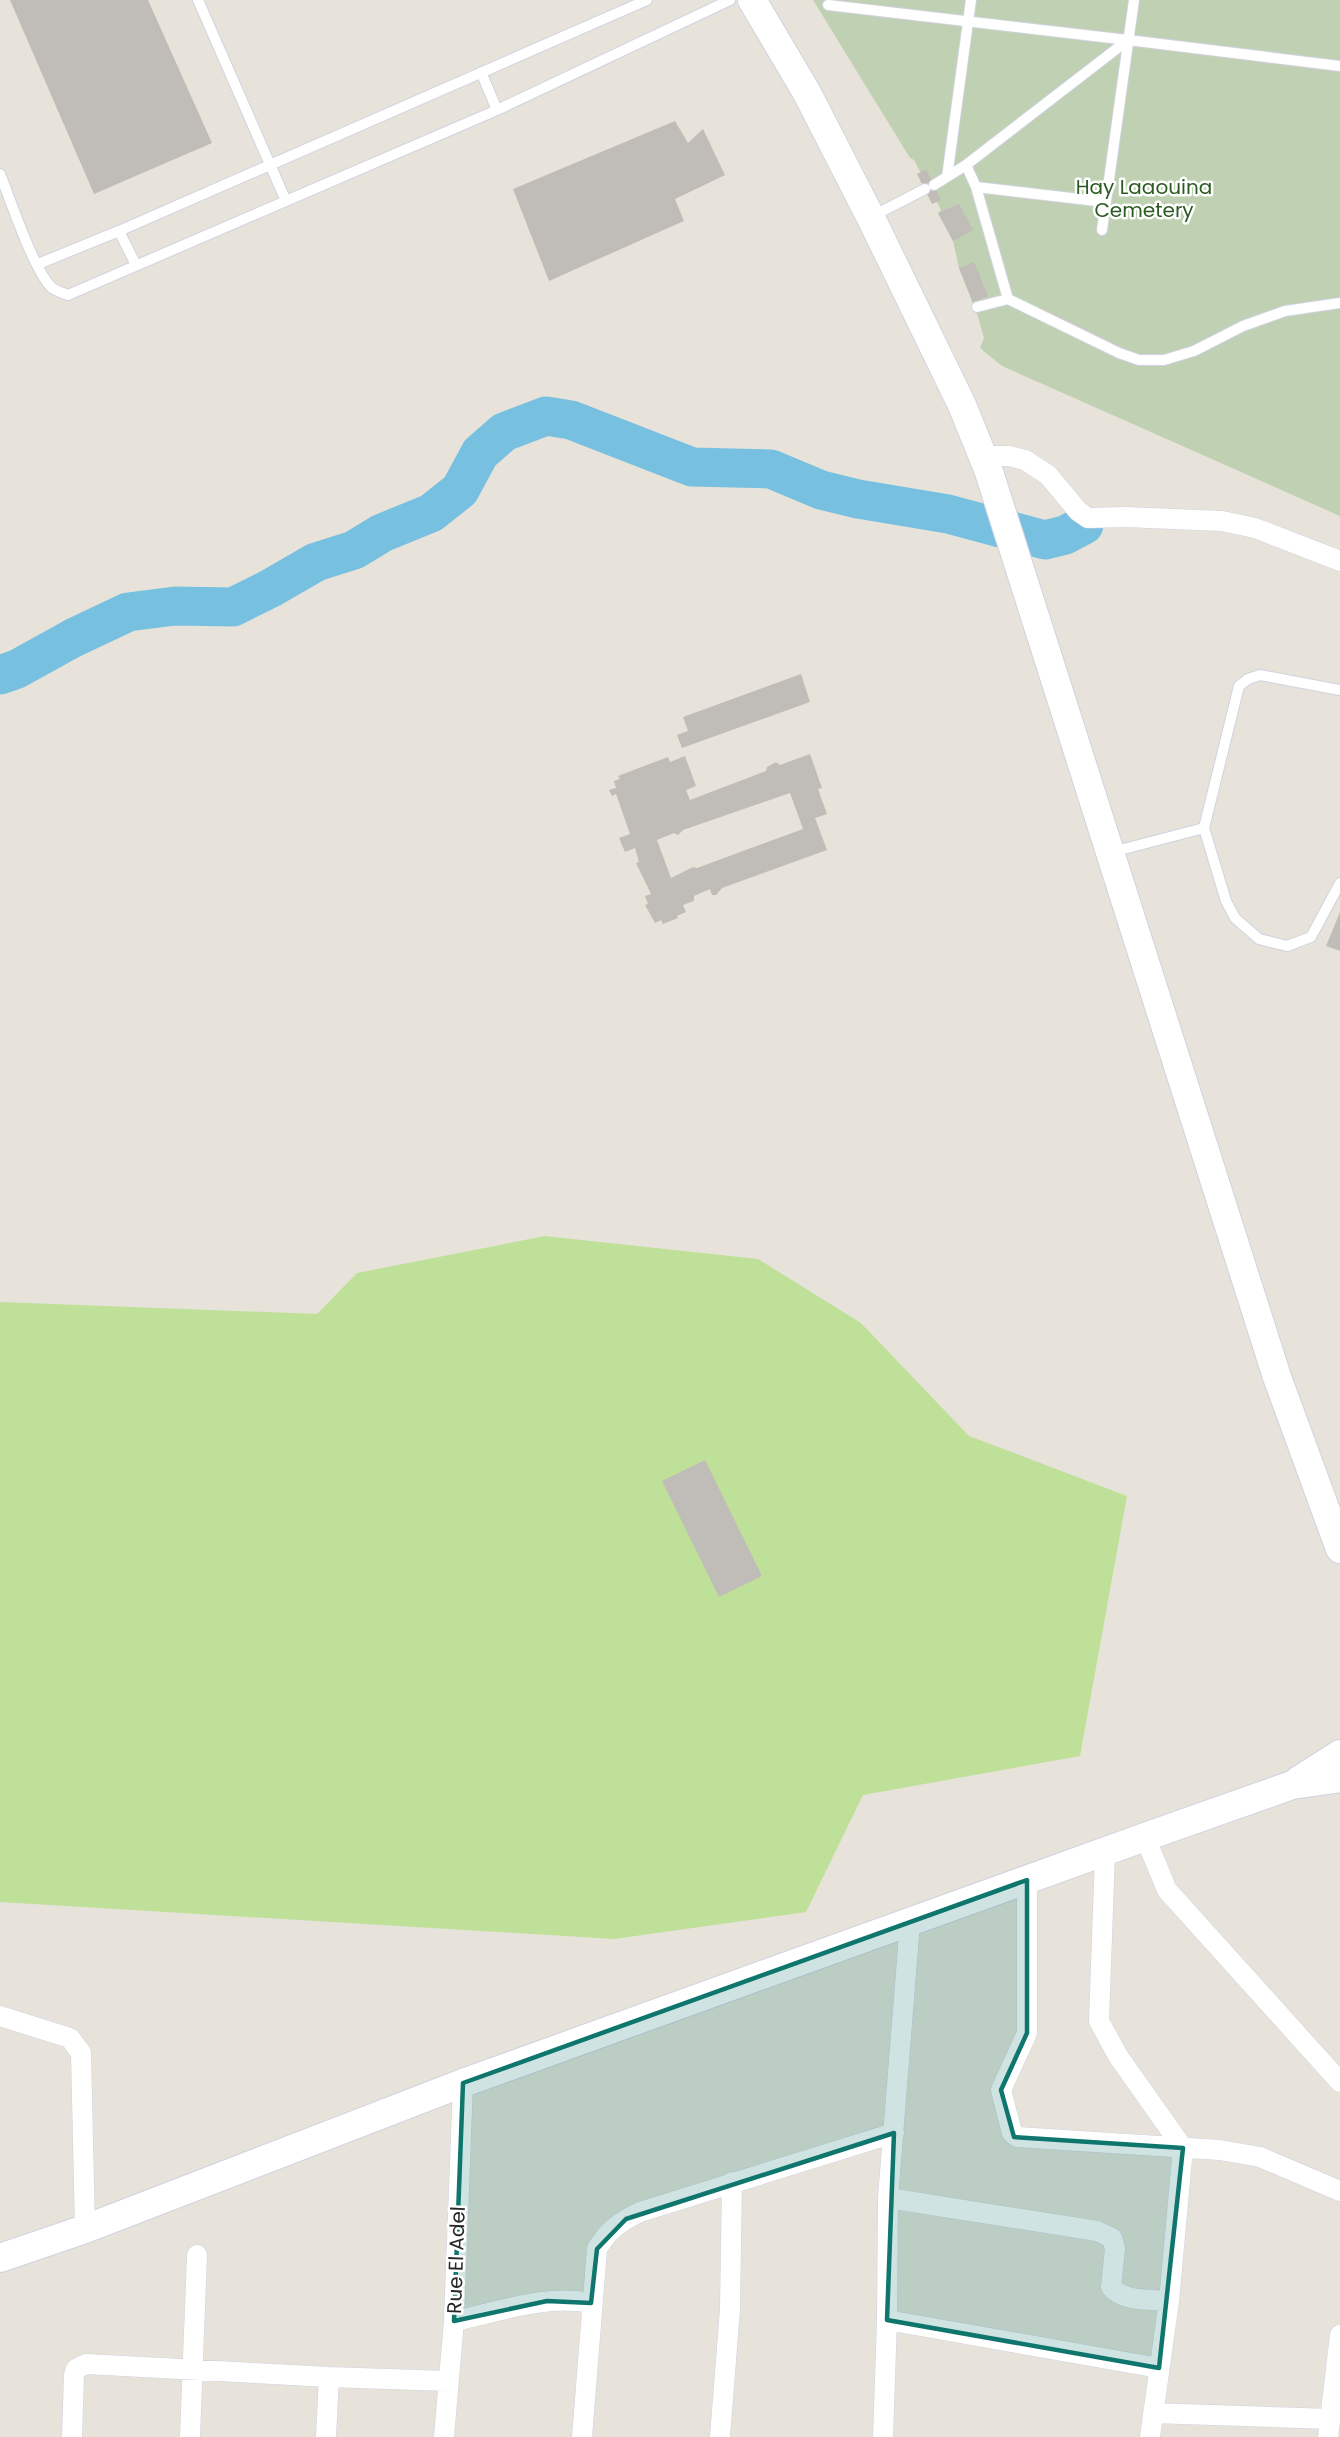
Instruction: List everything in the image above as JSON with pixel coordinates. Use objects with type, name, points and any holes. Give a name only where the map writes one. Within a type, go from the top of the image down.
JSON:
[{"type":"main road","points":[[752,0],[807,93],[871,218],[962,405],[986,464],[1023,574],[1277,1377],[1340,1549]]},
{"type":"main road","points":[[1292,1785],[1340,1754]]},
{"type":"main road","points":[[0,2258],[85,2229],[463,2084],[1292,1785],[1340,1778]]},
{"type":"street","points":[[986,464],[1009,456],[1025,460],[1048,475],[1078,511],[1088,518],[1125,517],[1222,521],[1255,528],[1340,561]]},
{"type":"street","points":[[1145,1838],[1167,1890],[1340,2082]]},
{"type":"street","points":[[1106,1852],[1099,2021],[1118,2056],[1183,2148],[1169,2301],[1150,2437]]},
{"type":"street","points":[[1027,1880],[1027,2034],[1001,2090],[1012,2133],[1017,2137],[1220,2150],[1260,2157],[1340,2191]]},
{"type":"street","points":[[883,2437],[888,2198],[910,1923]]},
{"type":"street","points":[[0,2016],[70,2038],[81,2053],[85,2229]]},
{"type":"street","name":"Rue El Adel","points":[[444,2437],[447,2381],[454,2321],[463,2084]]},
{"type":"street","points":[[582,2437],[597,2249],[615,2226],[640,2212],[732,2181],[894,2133]]},
{"type":"street","points":[[720,2437],[730,2309],[732,2181]]},
{"type":"street","points":[[888,2198],[1097,2231],[1112,2238],[1115,2249],[1111,2287],[1114,2290],[1120,2295],[1169,2301]]},
{"type":"street","points":[[190,2437],[197,2255]]},
{"type":"street","points":[[454,2321],[547,2301],[573,2300],[591,2303]]},
{"type":"street","points":[[887,2320],[1159,2368]]},
{"type":"street","points":[[1153,2413],[1333,2421],[1340,2335]]},
{"type":"street","points":[[72,2437],[74,2375],[80,2366],[93,2362],[329,2377],[447,2381]]},
{"type":"street","points":[[326,2437],[329,2377]]},
{"type":"lane","points":[[198,0],[286,201]]},
{"type":"lane","points":[[38,264],[120,231],[647,0]]},
{"type":"lane","points":[[0,174],[38,264],[51,286],[68,295],[497,110],[729,0]]},
{"type":"lane","points":[[947,177],[971,0]]},
{"type":"lane","points":[[1102,230],[1134,0]]},
{"type":"lane","points":[[828,5],[1340,66]]},
{"type":"lane","points":[[871,218],[966,165],[1128,40]]},
{"type":"lane","points":[[481,72],[497,110]]},
{"type":"lane","points":[[966,165],[976,187],[1008,298]]},
{"type":"lane","points":[[976,187],[1106,202]]},
{"type":"lane","points":[[120,231],[136,265]]},
{"type":"lane","points":[[977,307],[1008,298],[1119,353],[1139,360],[1164,360],[1194,351],[1243,326],[1285,311],[1340,303]]},
{"type":"lane","points":[[1340,690],[1260,675],[1248,679],[1239,686],[1204,828],[1230,909],[1235,918],[1259,939],[1287,946],[1311,937],[1340,883]]},
{"type":"lane","points":[[1111,853],[1204,828]]},
{"type":"highlighted area","points":[[1027,1880],[1027,2033],[1001,2090],[1014,2137],[1183,2148],[1159,2368],[887,2320],[894,2133],[626,2219],[597,2249],[591,2303],[547,2301],[454,2321],[463,2083]]},
{"type":"green space","name":"Hay Laaouina Cemetery","points":[[813,0],[1340,0],[1340,516],[1002,366],[980,348],[984,338],[959,268],[953,241],[938,213],[941,210],[914,160],[910,158]]},
{"type":"green space","points":[[545,1236],[758,1259],[861,1323],[969,1436],[1127,1496],[1080,1756],[863,1795],[806,1912],[614,1939],[0,1902],[0,1302],[317,1314],[357,1273]]},
{"type":"building","points":[[10,0],[148,0],[212,143],[94,194]]},
{"type":"building","points":[[675,121],[688,143],[703,129],[725,175],[675,199],[684,221],[549,281],[513,189]]},
{"type":"building","points":[[926,169],[941,200],[932,204],[917,174]]},
{"type":"building","points":[[959,204],[973,230],[953,241],[938,213]]},
{"type":"building","points":[[974,262],[988,296],[973,302],[959,268]]},
{"type":"building","points":[[801,674],[810,702],[682,748],[677,735],[688,731],[683,717]]},
{"type":"building","points":[[810,754],[822,788],[818,789],[827,814],[815,818],[827,850],[722,888],[716,895],[712,895],[710,889],[694,896],[694,901],[683,905],[686,912],[677,916],[678,918],[663,924],[661,920],[655,923],[645,905],[648,904],[645,896],[651,894],[636,863],[639,862],[635,848],[625,852],[619,838],[630,834],[616,794],[612,796],[609,790],[616,788],[614,781],[620,779],[618,776],[668,757],[670,762],[685,756],[696,786],[686,790],[690,800],[766,771],[767,767],[776,762],[780,765]],"holes":[[[790,793],[803,829],[697,868],[693,867],[671,878],[657,840],[674,833],[678,835],[683,830]]]},
{"type":"building","points":[[1340,912],[1340,951],[1326,946]]},
{"type":"building","points":[[705,1460],[762,1576],[719,1597],[662,1481]]},
{"type":"waterway","points":[[0,675],[17,669],[73,638],[128,612],[175,606],[233,607],[316,562],[354,550],[382,533],[431,513],[460,490],[480,453],[504,432],[546,416],[571,420],[692,467],[771,469],[821,490],[858,499],[948,514],[1045,540],[1065,535],[1084,525]]}]
